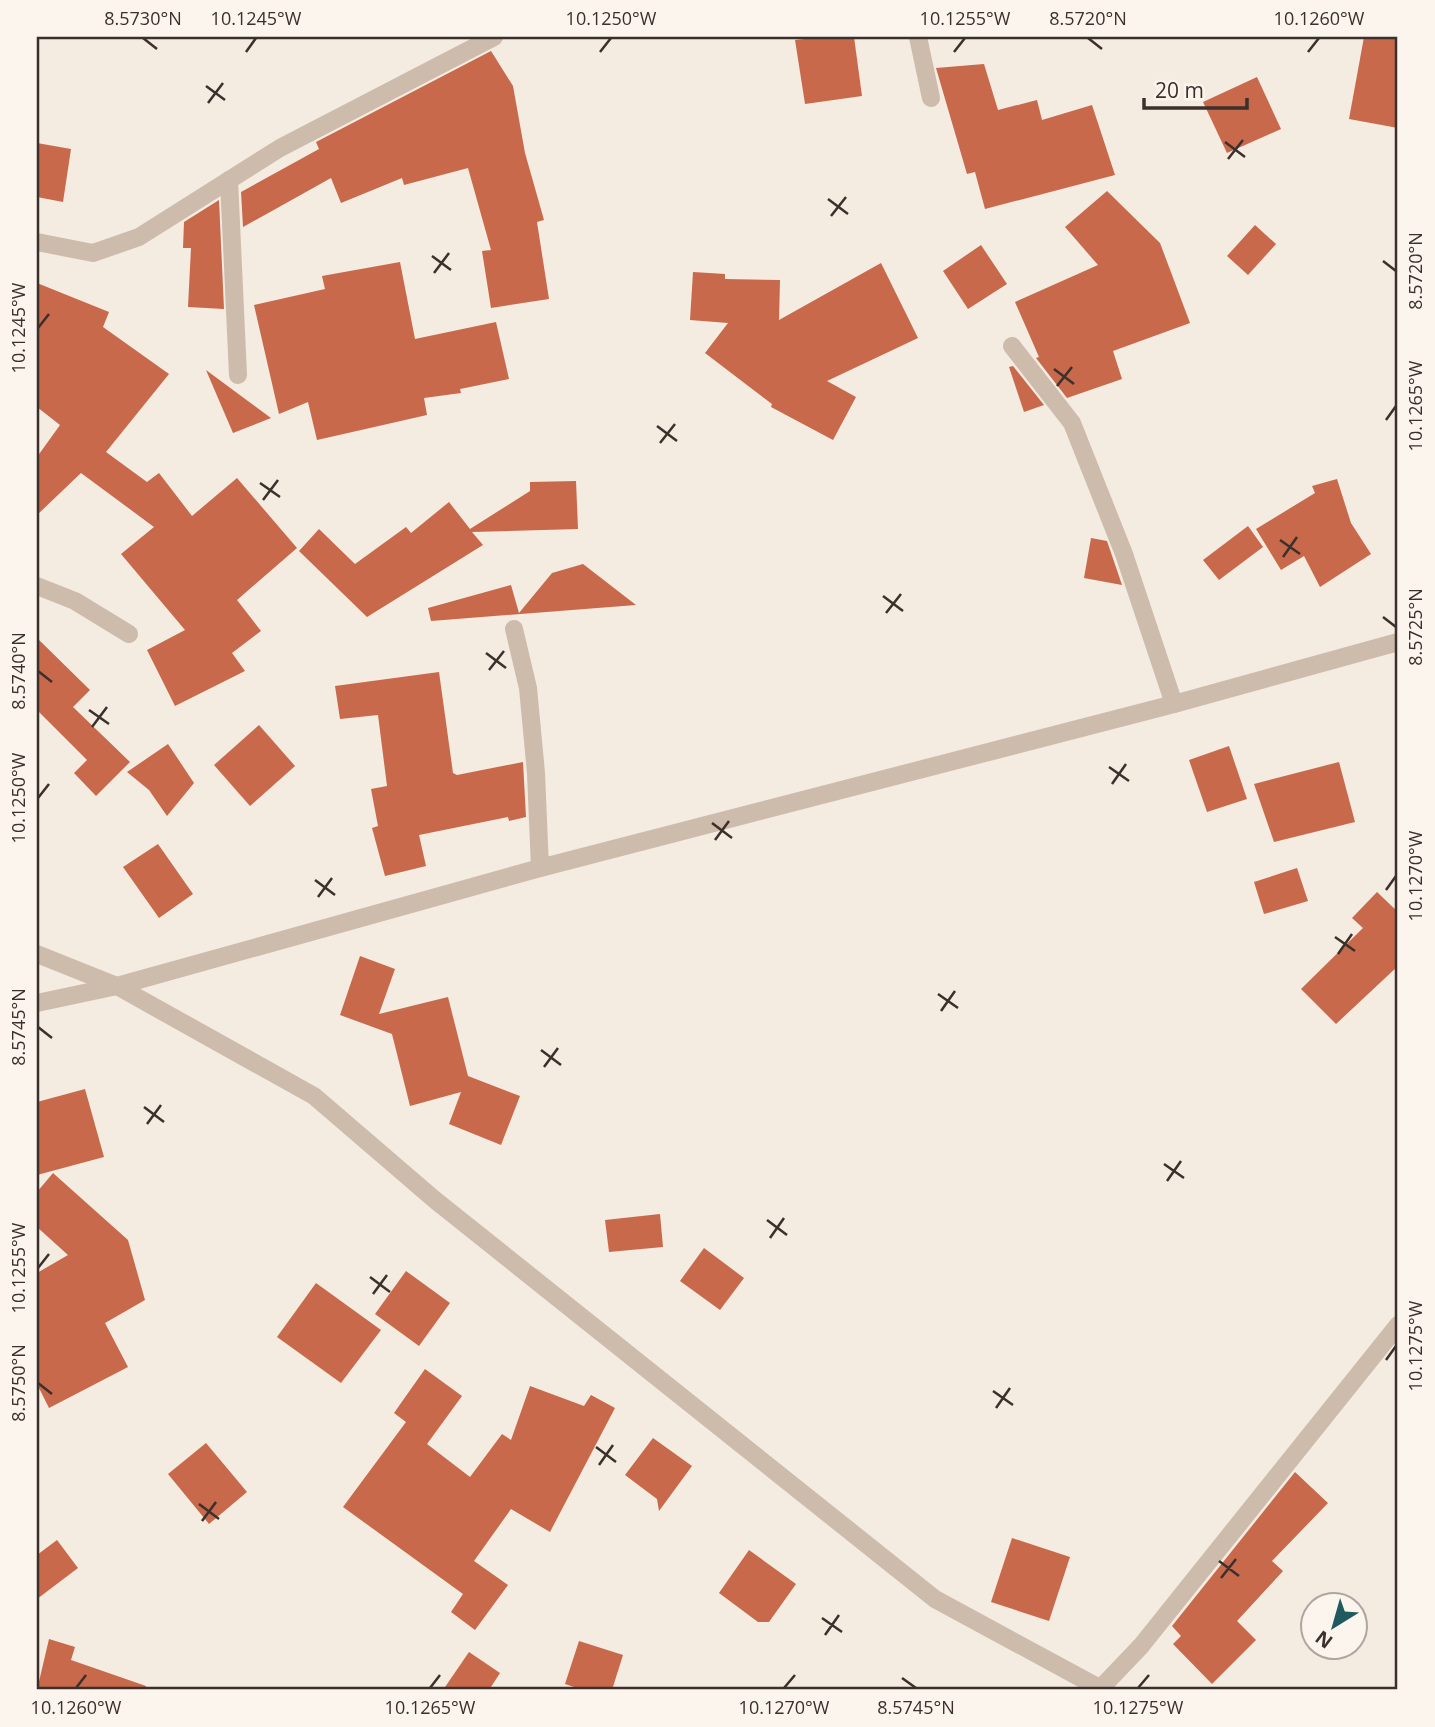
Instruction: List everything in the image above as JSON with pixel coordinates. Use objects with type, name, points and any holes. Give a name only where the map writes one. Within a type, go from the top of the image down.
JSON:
[{"type":"street","points":[[37,242],[93,253],[139,237],[280,148],[494,37]]},
{"type":"street","points":[[918,37],[931,98]]},
{"type":"street","points":[[229,180],[238,375]]},
{"type":"street","points":[[1012,346],[1072,423],[1124,554],[1174,704]]},
{"type":"street","points":[[37,586],[75,601],[129,634]]},
{"type":"street","points":[[514,629],[528,688],[536,772],[540,868]]},
{"type":"street","points":[[37,1003],[117,986],[540,868],[1174,704],[1398,642]]},
{"type":"street","points":[[37,954],[117,986],[314,1096],[435,1200],[935,1599],[1101,1690],[1141,1646],[1398,1325]]},
{"type":"building","points":[[854,37],[862,96],[805,104],[795,40]]},
{"type":"building","points":[[1364,37],[1398,37],[1398,128],[1349,119]]},
{"type":"building","points":[[491,51],[513,86],[525,153],[544,220],[537,222],[549,299],[491,308],[482,251],[491,250],[468,168],[404,185],[402,178],[341,203],[331,178],[243,227],[241,192],[319,149],[316,142]]},
{"type":"building","points":[[984,64],[998,110],[1037,100],[1042,120],[1092,105],[1115,175],[985,209],[975,172],[967,174],[936,68]]},
{"type":"building","points":[[1257,77],[1281,129],[1227,153],[1203,102]]},
{"type":"building","points":[[37,143],[71,149],[63,202],[37,197]]},
{"type":"building","points":[[1107,191],[1160,243],[1190,323],[1113,351],[1122,379],[1067,398],[1036,358],[1039,357],[1015,302],[1098,265],[1065,227]]},
{"type":"building","points":[[219,200],[224,309],[188,307],[191,248],[183,248],[184,222]]},
{"type":"building","points":[[1255,225],[1276,244],[1248,275],[1227,256]]},
{"type":"building","points":[[981,245],[1007,284],[968,309],[943,271]]},
{"type":"building","points":[[400,262],[415,339],[496,322],[509,379],[460,389],[461,393],[424,398],[427,415],[317,440],[308,402],[279,414],[254,305],[325,289],[322,276]]},
{"type":"building","points":[[881,263],[918,338],[827,381],[856,397],[833,440],[771,407],[772,404],[705,353],[728,323],[690,320],[693,272],[725,274],[725,279],[780,280],[779,320]]},
{"type":"building","points":[[37,283],[109,312],[103,327],[169,374],[106,452],[147,482],[159,473],[192,516],[237,478],[297,548],[237,600],[261,631],[232,653],[245,671],[175,706],[147,650],[185,630],[121,554],[154,527],[81,473],[37,515],[37,457],[60,425],[37,407]]},
{"type":"building","points":[[1013,366],[1044,405],[1024,412],[1009,367]]},
{"type":"building","points":[[206,370],[271,418],[233,433]]},
{"type":"building","points":[[1337,479],[1351,523],[1371,554],[1320,587],[1304,556],[1281,570],[1256,529],[1315,493],[1312,486]]},
{"type":"building","points":[[576,481],[578,529],[472,532],[483,545],[367,617],[299,551],[319,529],[355,564],[406,527],[411,533],[449,502],[470,529],[530,491],[530,482]]},
{"type":"building","points":[[1248,526],[1263,547],[1219,580],[1203,560]]},
{"type":"building","points":[[1091,538],[1107,541],[1122,585],[1084,578]]},
{"type":"building","points":[[583,564],[636,605],[431,621],[428,608],[511,585],[519,613],[552,573]]},
{"type":"building","points":[[37,638],[90,690],[73,707],[130,762],[96,796],[74,773],[87,760],[37,710]]},
{"type":"building","points":[[439,672],[453,773],[457,775],[523,762],[526,817],[509,821],[508,817],[419,835],[426,866],[385,876],[372,828],[378,826],[371,789],[387,786],[378,715],[340,719],[335,686]]},
{"type":"building","points":[[259,725],[295,766],[250,806],[214,765]]},
{"type":"building","points":[[168,744],[194,783],[167,816],[149,790],[127,772]]},
{"type":"building","points":[[1229,746],[1247,799],[1207,812],[1189,760]]},
{"type":"building","points":[[1339,762],[1355,822],[1274,842],[1254,784]]},
{"type":"building","points":[[158,844],[193,894],[159,918],[123,867]]},
{"type":"building","points":[[1297,868],[1308,901],[1264,914],[1254,882]]},
{"type":"building","points":[[1377,892],[1398,912],[1398,966],[1336,1024],[1301,989],[1363,928],[1352,918]]},
{"type":"building","points":[[360,956],[395,969],[379,1014],[448,997],[468,1076],[520,1096],[501,1145],[449,1124],[461,1092],[410,1106],[392,1034],[340,1015]]},
{"type":"building","points":[[85,1089],[104,1157],[37,1175],[37,1102]]},
{"type":"building","points":[[53,1173],[128,1240],[145,1300],[105,1323],[128,1367],[49,1408],[37,1384],[37,1273],[68,1255],[37,1227],[37,1192]]},
{"type":"building","points":[[660,1214],[663,1247],[609,1252],[605,1220]]},
{"type":"building","points":[[704,1248],[744,1278],[720,1310],[680,1281]]},
{"type":"building","points":[[406,1271],[450,1303],[419,1346],[375,1314]]},
{"type":"building","points":[[316,1283],[381,1330],[341,1383],[277,1337]]},
{"type":"building","points":[[425,1369],[462,1396],[427,1444],[470,1477],[502,1434],[511,1440],[530,1386],[584,1406],[591,1395],[615,1408],[550,1532],[511,1509],[474,1561],[508,1585],[475,1630],[451,1612],[463,1594],[343,1507],[406,1422],[394,1413]]},
{"type":"building","points":[[653,1438],[692,1466],[659,1511],[657,1499],[625,1475]]},
{"type":"building","points":[[206,1443],[247,1492],[209,1524],[168,1474]]},
{"type":"building","points":[[1295,1472],[1328,1503],[1272,1561],[1283,1571],[1237,1621],[1256,1640],[1212,1684],[1173,1644],[1181,1636],[1172,1626]]},
{"type":"building","points":[[1012,1538],[1070,1557],[1049,1621],[991,1602]]},
{"type":"building","points":[[57,1540],[78,1568],[37,1599],[37,1555]]},
{"type":"building","points":[[749,1550],[796,1584],[769,1622],[758,1622],[719,1593]]},
{"type":"building","points":[[49,1639],[75,1647],[71,1660],[146,1686],[145,1690],[37,1690]]},
{"type":"building","points":[[579,1641],[623,1655],[612,1690],[583,1690],[565,1684]]},
{"type":"building","points":[[469,1652],[500,1673],[489,1690],[443,1690]]}]
